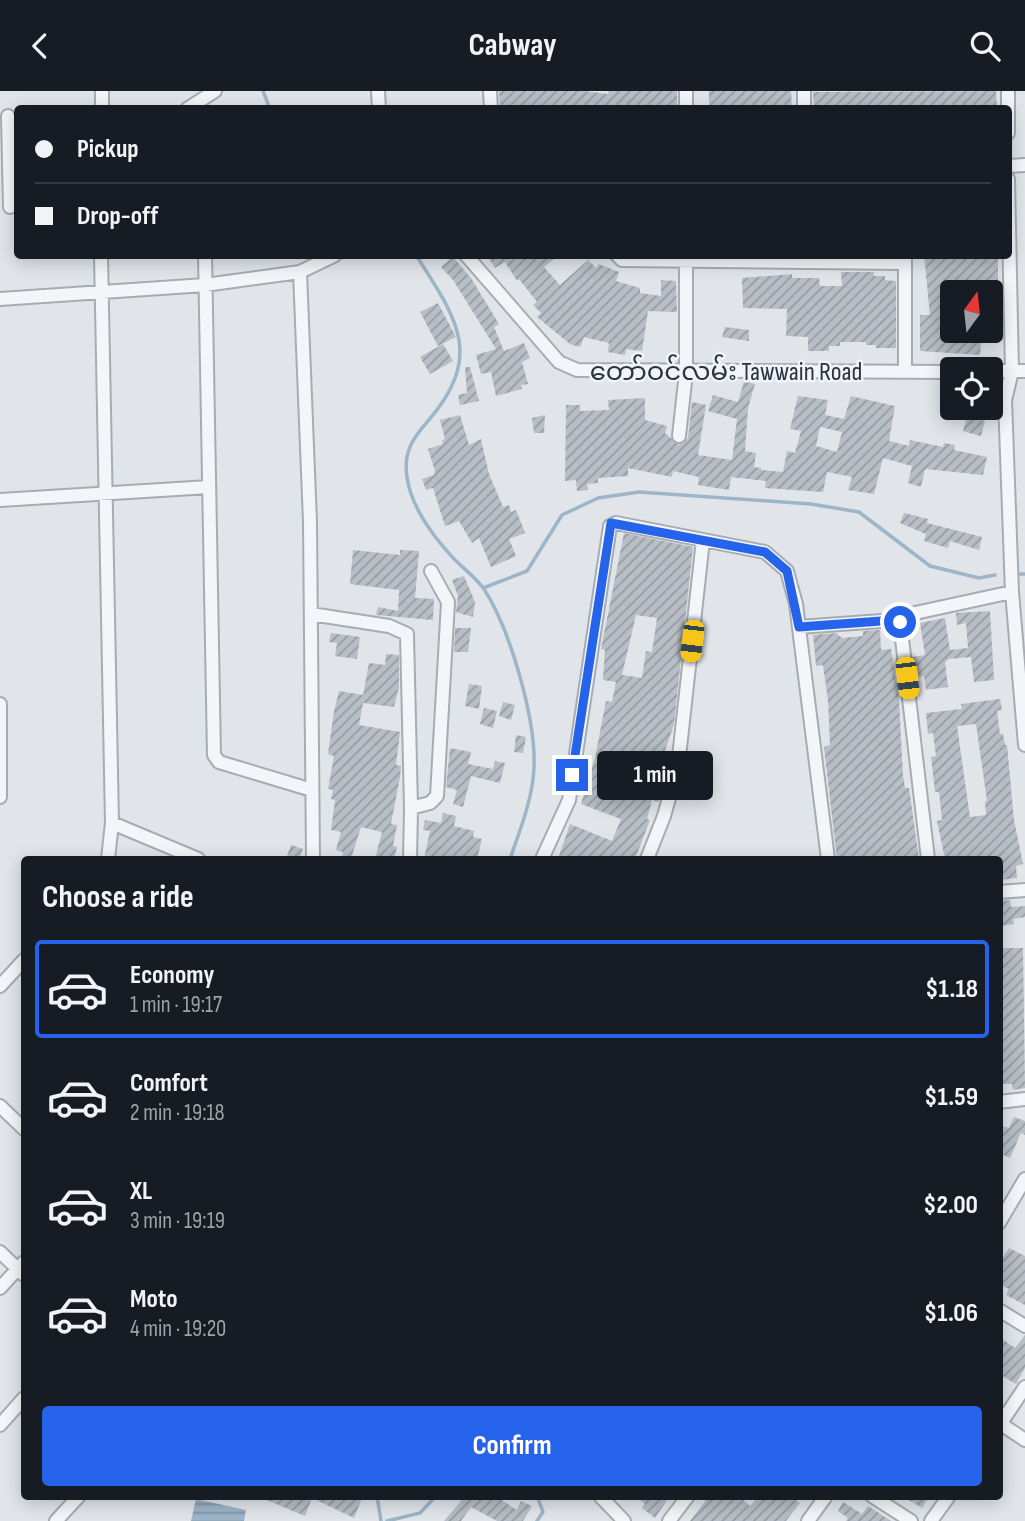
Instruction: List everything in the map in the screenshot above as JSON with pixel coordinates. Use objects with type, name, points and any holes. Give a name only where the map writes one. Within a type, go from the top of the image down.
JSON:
[{"type":"street","points":[[193,105],[215,91]]},
{"type":"street","points":[[8,116],[9,207]]},
{"type":"street","points":[[1012,256],[1018,371],[1005,400],[1012,592],[1025,745]]},
{"type":"street","points":[[101,259],[112,823],[108,856]]},
{"type":"street","points":[[205,259],[216,760],[312,790]]},
{"type":"street","points":[[0,299],[205,285],[300,272],[327,259]]},
{"type":"street","name":"တော်ဝင်လမ်း Tawwain Road","points":[[469,259],[559,362],[577,370],[686,373],[940,372]]},
{"type":"street","points":[[621,259],[905,259],[905,372]]},
{"type":"street","points":[[679,436],[686,373],[686,259]]},
{"type":"street","points":[[300,272],[311,614],[313,856]]},
{"type":"street","points":[[0,500],[209,487]]},
{"type":"street","points":[[543,856],[569,800],[610,526],[616,523],[765,552],[787,571],[799,627],[828,856]]},
{"type":"street","points":[[648,856],[678,766],[704,540]]},
{"type":"street","points":[[411,808],[430,803],[437,796],[448,602],[431,571]]},
{"type":"street","points":[[928,856],[900,622],[906,615],[1012,592]]},
{"type":"street","points":[[311,614],[389,626],[407,633],[410,856]]},
{"type":"street","points":[[799,627],[895,620],[900,622]]},
{"type":"street","points":[[0,704],[0,797]]},
{"type":"street","points":[[112,823],[191,856]]},
{"type":"street","points":[[1003,892],[1025,890]]},
{"type":"street","points":[[3,978],[21,963]]},
{"type":"street","points":[[1003,1102],[1025,1099]]},
{"type":"street","points":[[0,1106],[21,1126]]},
{"type":"street","points":[[1003,1216],[1025,1179]]},
{"type":"street","points":[[0,1252],[21,1268]]},
{"type":"street","points":[[0,1288],[21,1270]]},
{"type":"street","points":[[1003,1313],[1025,1327]]},
{"type":"street","points":[[1003,1420],[1025,1387]]},
{"type":"street","points":[[0,1425],[21,1401]]},
{"type":"street","points":[[1003,1427],[1025,1440]]},
{"type":"street","points":[[56,1521],[75,1500]]},
{"type":"street","points":[[604,1500],[625,1521]]},
{"type":"street","points":[[669,1521],[685,1500]]},
{"type":"street","points":[[808,1521],[823,1500]]},
{"type":"street","points":[[878,1500],[911,1521]]},
{"type":"street","points":[[931,1521],[946,1500]]},
{"type":"water","points":[[196,1500],[246,1510],[244,1521],[191,1521]]},
{"type":"building","points":[[499,91],[585,91],[608,94],[609,91],[677,91],[677,105],[500,105]]},
{"type":"building","points":[[709,91],[791,91],[792,105],[709,105]]},
{"type":"building","points":[[996,91],[997,105],[814,105],[813,92]]},
{"type":"building","points":[[455,259],[471,278],[499,324],[494,327],[504,351],[524,343],[530,358],[522,362],[528,384],[521,385],[522,389],[496,396],[491,372],[481,374],[476,355],[496,349],[453,280],[441,267]]},
{"type":"building","points":[[489,259],[554,259],[544,267],[560,285],[588,260],[596,268],[599,264],[619,272],[616,281],[640,288],[640,293],[661,296],[661,280],[676,281],[677,312],[648,311],[642,351],[626,349],[625,355],[608,352],[609,343],[584,337],[580,347],[570,344],[537,317],[541,313],[533,305],[537,302],[519,279],[517,281],[505,262],[495,268]]},
{"type":"building","points":[[924,259],[998,259],[998,280],[940,280],[940,343],[981,343],[980,355],[920,351],[920,315],[930,315]]},
{"type":"building","points":[[841,272],[874,272],[874,276],[885,276],[885,280],[896,281],[896,348],[876,348],[876,345],[866,345],[866,342],[840,342],[840,346],[829,346],[829,351],[808,351],[808,337],[786,336],[787,309],[743,308],[742,278],[792,274],[792,278],[819,278],[820,286],[842,286]]},
{"type":"building","points":[[438,303],[456,337],[438,346],[420,312]]},
{"type":"building","points":[[725,327],[749,330],[749,341],[722,337]]},
{"type":"building","points":[[443,344],[453,361],[430,374],[420,357]]},
{"type":"building","points":[[465,367],[470,367],[479,401],[460,405],[458,395],[467,393]]},
{"type":"building","points":[[744,381],[755,384],[748,408],[745,451],[756,453],[754,467],[761,470],[783,472],[787,451],[795,453],[801,431],[790,429],[798,396],[828,400],[825,415],[844,419],[851,396],[895,406],[889,441],[909,446],[910,440],[943,447],[944,443],[955,445],[954,450],[987,457],[983,475],[925,469],[921,487],[908,483],[912,466],[883,458],[874,494],[848,490],[852,477],[827,472],[823,492],[765,488],[766,481],[731,477],[729,490],[698,485],[699,477],[673,471],[672,477],[628,468],[628,476],[598,478],[598,483],[587,484],[588,490],[577,491],[576,480],[565,481],[566,405],[580,405],[580,411],[609,410],[608,400],[645,398],[645,420],[667,426],[665,433],[679,445],[688,438],[692,402],[706,405],[698,455],[732,460],[737,419],[708,411],[713,395],[738,402]],"holes":[[[820,427],[842,432],[837,452],[816,446]]]},
{"type":"building","points":[[460,415],[469,445],[481,439],[489,474],[503,507],[509,505],[511,512],[516,510],[525,533],[509,539],[516,556],[491,567],[479,538],[472,543],[459,521],[445,526],[433,488],[426,490],[422,479],[434,475],[435,471],[428,449],[443,444],[442,440],[445,439],[440,420]]},
{"type":"building","points":[[545,415],[544,433],[534,433],[532,418]]},
{"type":"building","points":[[966,420],[985,421],[981,436],[963,431]]},
{"type":"building","points":[[904,513],[928,519],[927,523],[982,537],[979,550],[950,541],[948,548],[924,541],[926,534],[900,523]]},
{"type":"building","points":[[624,533],[693,547],[674,724],[662,760],[670,761],[659,802],[652,800],[647,819],[650,820],[636,856],[559,856],[570,824],[612,841],[621,819],[581,804],[595,758],[606,701],[612,702],[616,682],[603,680],[605,650],[601,649]],"holes":[[[636,615],[657,618],[652,652],[646,651],[642,678],[622,675]]]},
{"type":"building","points":[[353,550],[400,555],[400,550],[419,551],[415,598],[434,599],[433,620],[376,615],[378,607],[398,611],[399,590],[350,584]]},
{"type":"building","points":[[464,576],[475,602],[473,617],[456,612],[458,596],[452,580]]},
{"type":"building","points":[[990,611],[994,680],[974,682],[971,657],[949,659],[945,662],[948,687],[926,690],[924,676],[919,677],[913,657],[925,655],[920,623],[945,618],[950,650],[968,648],[966,623],[957,625],[956,613]]},
{"type":"building","points":[[455,628],[471,628],[468,652],[454,652]]},
{"type":"building","points":[[880,630],[881,650],[891,649],[898,682],[903,776],[905,788],[909,788],[919,856],[837,856],[824,747],[830,745],[828,701],[823,665],[816,666],[813,635],[836,633],[842,638],[863,636],[863,631]]},
{"type":"building","points":[[331,633],[360,637],[357,659],[335,656],[337,643],[329,642]]},
{"type":"building","points":[[386,654],[399,655],[399,687],[394,707],[363,703],[359,725],[400,732],[396,765],[401,766],[400,777],[391,824],[397,825],[393,846],[397,847],[395,856],[376,856],[382,832],[361,827],[352,856],[342,856],[343,852],[336,850],[341,832],[331,830],[335,800],[331,799],[333,790],[328,789],[334,756],[328,754],[334,711],[339,691],[363,695],[369,663],[385,665]]},
{"type":"building","points":[[469,684],[482,686],[479,709],[465,706]]},
{"type":"building","points":[[1000,699],[1002,710],[997,711],[1000,734],[1003,734],[1007,745],[1014,820],[1023,864],[1016,866],[1017,878],[1003,880],[1003,856],[944,856],[937,821],[942,820],[939,792],[935,792],[931,757],[936,756],[933,733],[928,734],[926,713],[962,709],[961,704]],"holes":[[[976,724],[986,815],[970,817],[957,726]]]},
{"type":"building","points":[[503,702],[515,705],[511,720],[499,716]]},
{"type":"building","points":[[484,708],[497,711],[493,728],[480,724]]},
{"type":"building","points":[[516,735],[526,737],[523,753],[514,752]]},
{"type":"building","points":[[450,748],[471,752],[468,764],[493,769],[495,761],[505,763],[500,783],[471,776],[463,807],[453,804],[457,790],[446,787]]},
{"type":"building","points":[[443,813],[456,816],[454,826],[474,831],[473,837],[482,839],[478,856],[425,856],[430,831],[423,830],[425,820],[441,823]]},
{"type":"building","points":[[291,845],[303,849],[300,856],[287,856]]},
{"type":"building","points":[[1010,900],[1011,907],[1025,906],[1025,917],[1013,919],[1014,924],[1003,925],[1003,901]]},
{"type":"building","points":[[1003,948],[1023,948],[1025,1088],[1013,1090],[1012,1084],[1003,1084]]},
{"type":"building","points":[[1014,1117],[1025,1121],[1025,1135],[1021,1133],[1010,1158],[1003,1155],[1003,1126],[1009,1128]]},
{"type":"building","points":[[1009,1248],[1025,1256],[1025,1305],[1006,1295],[1009,1289],[1003,1286],[1003,1257]]},
{"type":"building","points":[[1025,1335],[1025,1368],[1016,1384],[1003,1376],[1003,1340],[1015,1348]]},
{"type":"building","points":[[267,1500],[311,1500],[305,1516]]},
{"type":"building","points":[[316,1500],[361,1500],[354,1518]]},
{"type":"building","points":[[501,1500],[517,1510],[521,1501],[532,1506],[523,1521],[497,1521],[471,1507],[461,1521],[444,1521],[461,1501]]},
{"type":"building","points":[[640,1500],[667,1500],[655,1518],[642,1508],[645,1504]]},
{"type":"building","points":[[706,1500],[743,1500],[750,1506],[755,1500],[796,1500],[800,1503],[786,1521],[690,1521]]},
{"type":"building","points":[[909,1500],[927,1500],[922,1508]]},
{"type":"building","points":[[843,1502],[862,1514],[868,1506],[891,1521],[846,1521],[848,1518],[838,1511]]},
{"type":"waterway","points":[[263,91],[268,105]]},
{"type":"waterway","points":[[419,259],[452,318],[460,356],[456,376],[445,398],[410,446],[406,460],[407,477],[416,507],[428,526],[451,556],[476,579],[494,606],[520,675],[531,725],[534,767],[529,802],[511,856]]},
{"type":"waterway","points":[[483,588],[527,571],[562,515],[598,498],[639,492],[811,504],[859,512],[930,566],[979,578],[995,575]]},
{"type":"waterway","points":[[1018,574],[1025,574]]},
{"type":"waterway","points":[[378,1500],[381,1521]]},
{"type":"waterway","points":[[387,1521],[420,1513],[432,1500]]},
{"type":"waterway","points":[[537,1521],[543,1512],[538,1500]]},
{"type":"route","points":[[572,775],[589,650],[611,523],[765,552],[787,571],[799,627],[895,620],[900,622]]}]
